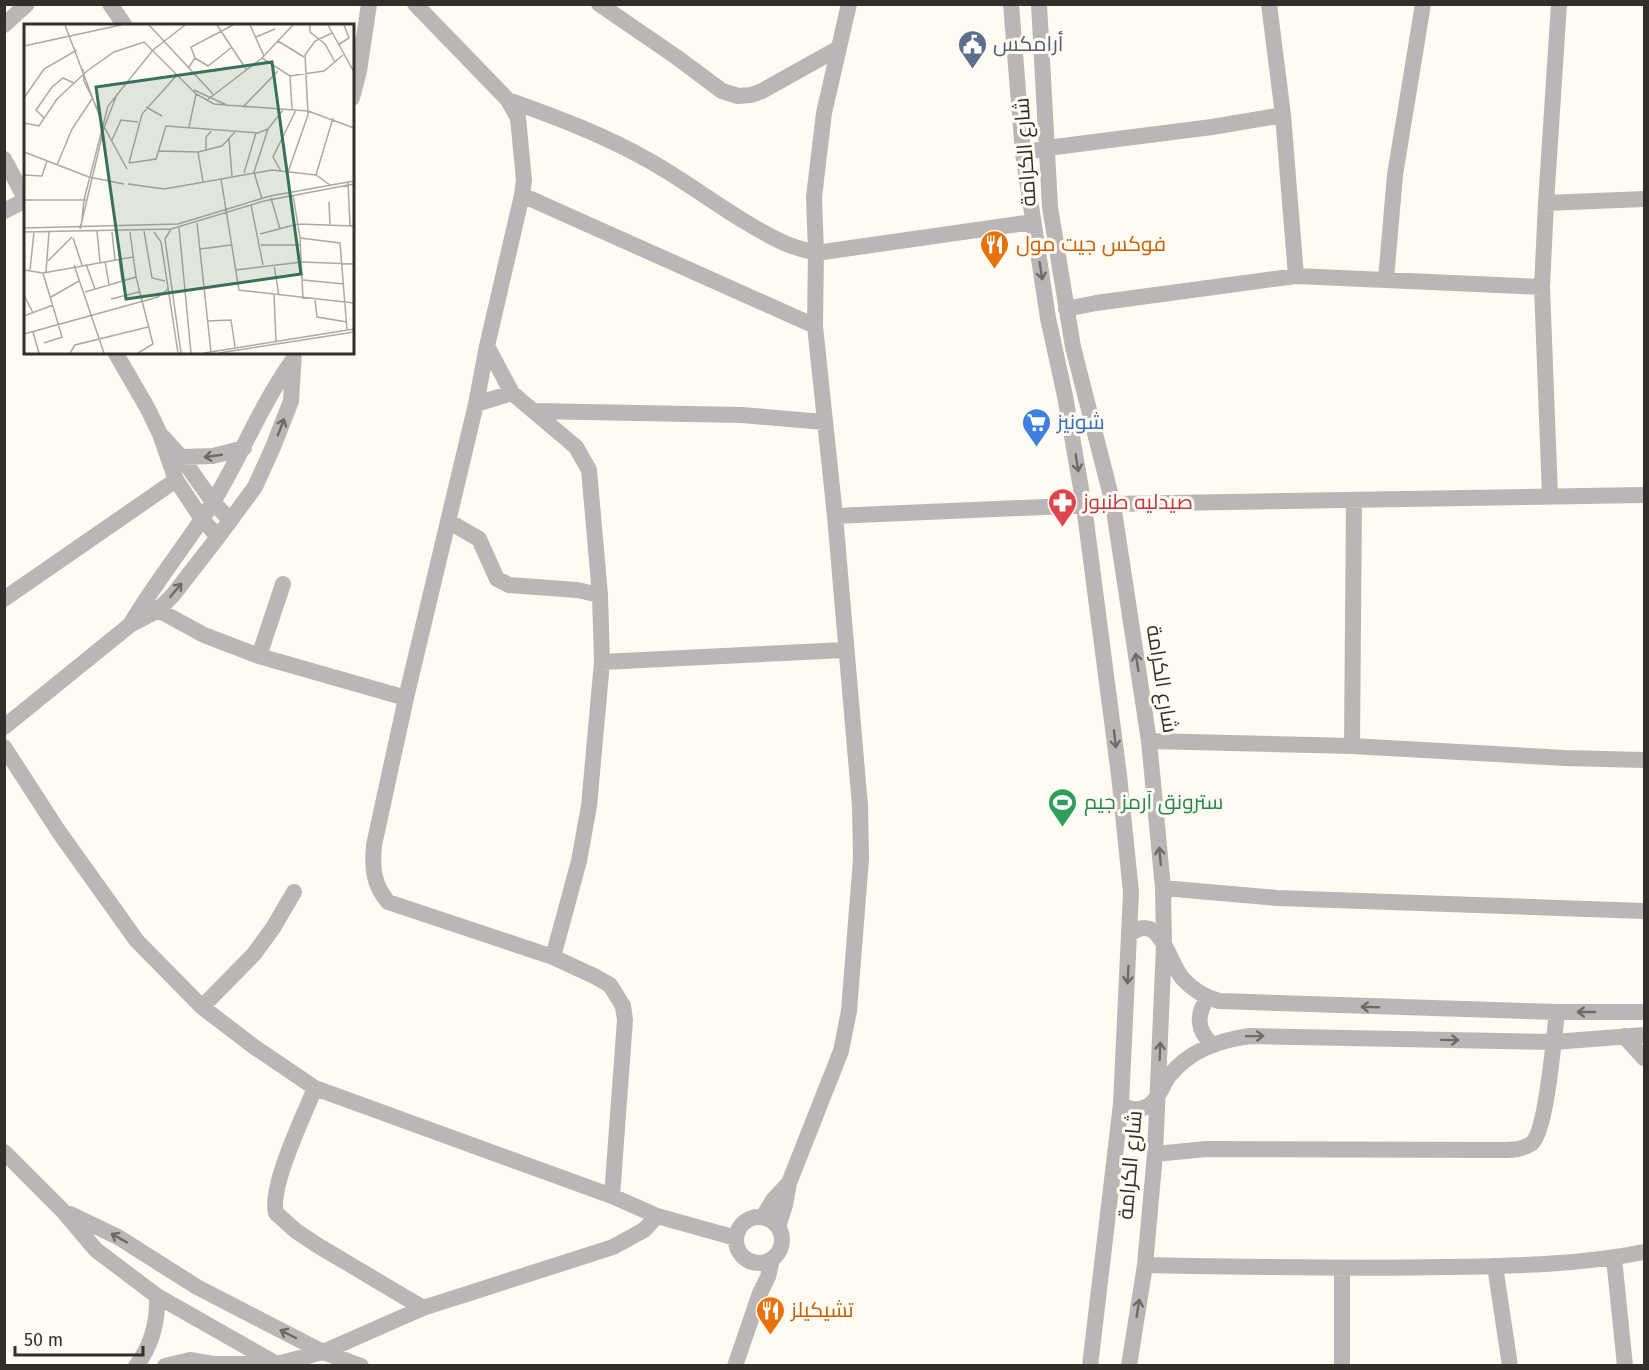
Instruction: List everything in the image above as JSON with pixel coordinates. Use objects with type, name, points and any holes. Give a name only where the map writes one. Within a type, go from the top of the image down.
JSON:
[{"type":"street","points":[[4,25],[27,4]]},
{"type":"street","points":[[110,4],[124,24]]},
{"type":"street","points":[[354,90],[369,4]]},
{"type":"street","points":[[415,4],[508,100],[519,118],[524,180],[476,404],[406,698],[374,845],[374,879],[379,891],[388,902],[553,957],[610,985],[623,1006],[625,1020],[612,1196]]},
{"type":"street","points":[[599,4],[722,91],[738,96],[762,91],[839,48]]},
{"type":"street","points":[[778,1227],[789,1183],[841,1051],[849,1011],[861,859],[860,806],[835,516],[815,326],[816,254],[813,197],[824,113],[849,4]]},
{"type":"street","name":"شارع الكرامة","points":[[1011,4],[1023,153],[1083,506],[1119,775],[1131,892],[1121,1104],[1090,1365]]},
{"type":"street","name":"شارع الكرامة","points":[[1039,4],[1050,207],[1073,347],[1113,504],[1149,741],[1163,888],[1164,945],[1155,1154],[1145,1265],[1129,1365]]},
{"type":"street","points":[[1269,4],[1283,115],[1296,276]]},
{"type":"street","points":[[1386,279],[1395,175],[1423,4]]},
{"type":"street","points":[[1550,496],[1542,287],[1559,4]]},
{"type":"street","points":[[508,100],[554,116],[648,159],[749,223],[783,242],[816,254],[1033,222]]},
{"type":"street","points":[[1023,153],[1283,115]]},
{"type":"street","points":[[4,159],[24,196]]},
{"type":"street","points":[[522,195],[815,326]]},
{"type":"street","points":[[1546,203],[1644,199]]},
{"type":"street","points":[[4,211],[24,201]]},
{"type":"street","points":[[1066,309],[1296,276],[1542,287]]},
{"type":"street","points":[[487,346],[512,393],[576,447],[589,470],[600,595],[602,662],[589,806],[579,861],[553,957]]},
{"type":"street","points":[[116,354],[160,434],[176,480],[202,519],[218,537]]},
{"type":"street","points":[[4,727],[130,625],[150,606],[213,502],[244,448],[272,389],[293,357]]},
{"type":"street","points":[[150,606],[173,595],[255,487],[291,402],[293,357]]},
{"type":"street","points":[[476,404],[512,393]]},
{"type":"street","points":[[534,411],[742,416],[824,422]]},
{"type":"street","points":[[160,434],[181,457],[213,502],[230,520]]},
{"type":"street","points":[[181,457],[213,456],[244,448]]},
{"type":"street","points":[[4,598],[176,480]]},
{"type":"street","points":[[835,516],[1113,504],[1644,495]]},
{"type":"street","points":[[1352,746],[1354,501]]},
{"type":"street","points":[[448,521],[479,539],[497,579],[509,585],[576,590],[600,595]]},
{"type":"street","points":[[259,656],[283,584]]},
{"type":"street","points":[[150,606],[204,635],[259,656],[406,698]]},
{"type":"street","points":[[602,662],[845,650]]},
{"type":"street","points":[[1149,741],[1352,746],[1644,760]]},
{"type":"street","points":[[4,747],[59,832],[130,931],[202,1007],[315,1089],[612,1196],[657,1216],[736,1238]]},
{"type":"street","points":[[1163,888],[1277,898],[1644,911]]},
{"type":"street","points":[[202,1007],[254,954],[273,928],[294,892]]},
{"type":"street","points":[[1130,934],[1141,928],[1152,930],[1162,938],[1168,957],[1183,979],[1208,998],[1232,1003],[1557,1012],[1644,1012]]},
{"type":"street","points":[[1208,998],[1203,1004],[1199,1018],[1202,1033],[1212,1044]]},
{"type":"street","points":[[1155,1154],[1206,1149],[1521,1149],[1532,1143],[1538,1131],[1557,1012]]},
{"type":"street","points":[[1121,1104],[1132,1109],[1143,1108],[1153,1102],[1169,1077],[1182,1063],[1212,1044],[1250,1036],[1554,1042],[1644,1035]]},
{"type":"street","points":[[1624,1036],[1644,1058]]},
{"type":"street","points":[[315,1089],[284,1166],[275,1198],[276,1213],[317,1245],[423,1308]]},
{"type":"street","points":[[4,1152],[63,1211],[96,1250],[157,1296],[279,1365]]},
{"type":"street","points":[[763,1217],[773,1200],[789,1183]]},
{"type":"street","points":[[63,1211],[118,1237],[197,1287],[322,1352],[361,1365]]},
{"type":"street","points":[[165,1365],[190,1360],[212,1365],[279,1365],[322,1352],[423,1308],[613,1248],[644,1230],[657,1216]]},
{"type":"street","points":[[735,1365],[760,1293],[768,1277],[772,1259],[781,1244],[782,1235],[771,1220],[754,1217],[745,1221],[739,1228],[736,1238],[741,1254],[755,1262],[772,1259]]},
{"type":"street","points":[[1145,1265],[1342,1269],[1496,1266],[1614,1258],[1644,1252]]},
{"type":"street","points":[[1614,1258],[1625,1365]]},
{"type":"street","points":[[755,1262],[753,1274],[760,1293]]},
{"type":"street","points":[[1496,1266],[1510,1365]]},
{"type":"street","points":[[1342,1269],[1342,1365]]},
{"type":"street","points":[[136,1365],[152,1338],[158,1310],[157,1296]]},
{"type":"place","name":"أرامكس","points":[[972,70]]},
{"type":"place","name":"فوكس جيت مول","points":[[995,270]]},
{"type":"place","name":"شونيز","points":[[1036,448]]},
{"type":"place","name":"صيدليه طنبوز","points":[[1062,528]]},
{"type":"place","name":"سترونق آرمز جيم","points":[[1063,828]]},
{"type":"place","name":"تشيكيلز","points":[[770,1336]]}]
